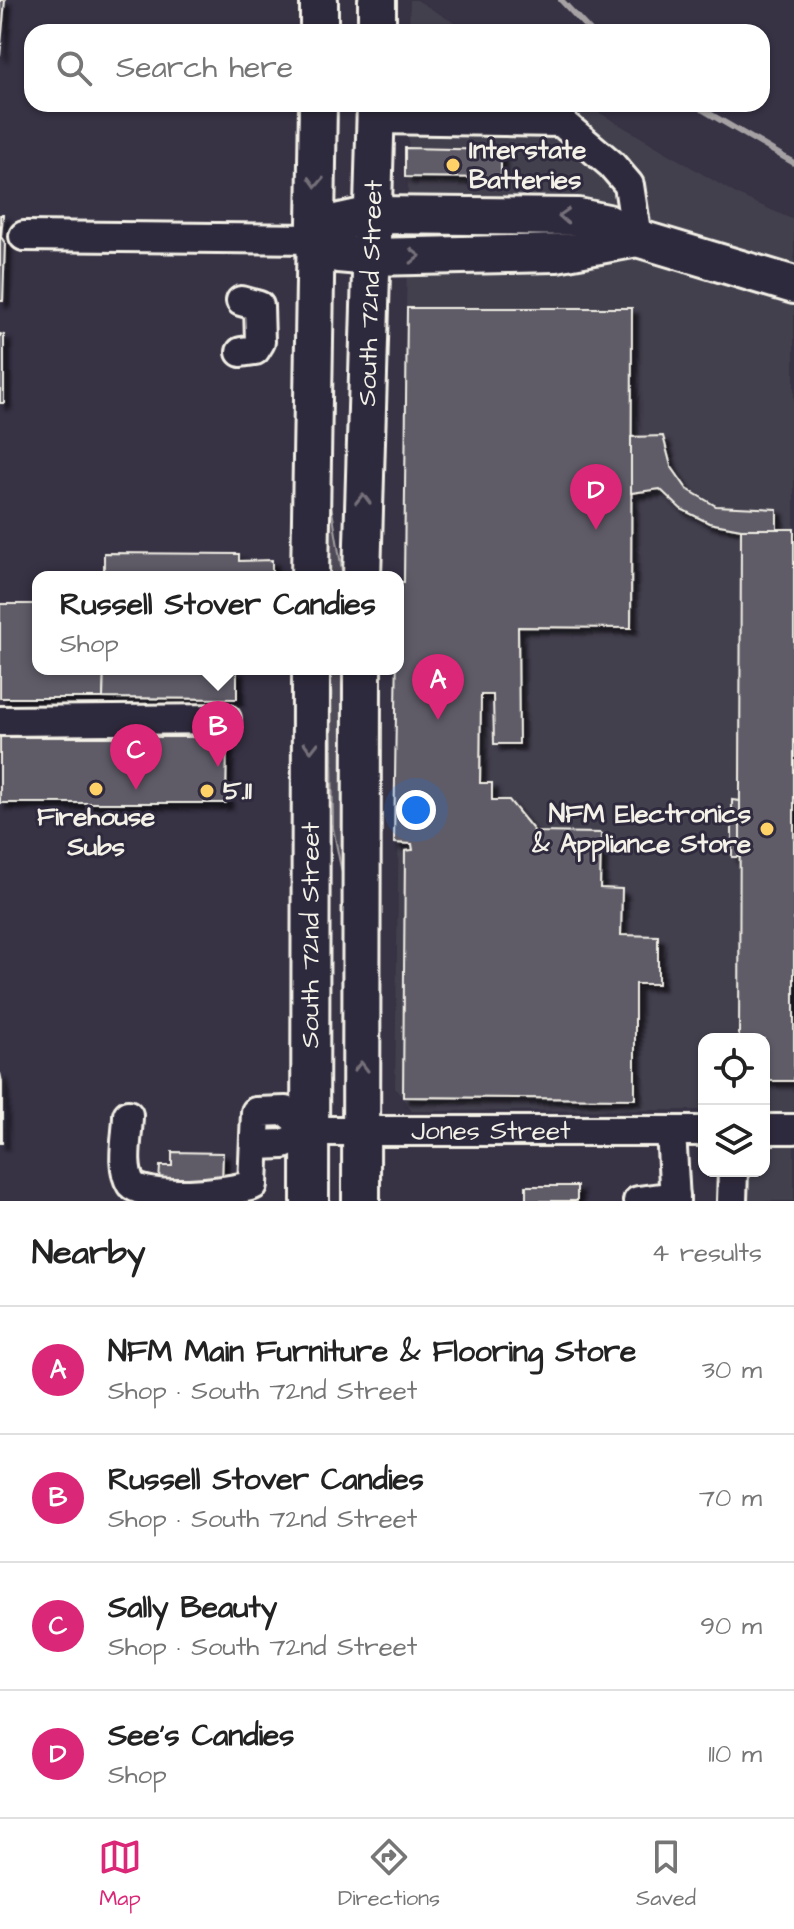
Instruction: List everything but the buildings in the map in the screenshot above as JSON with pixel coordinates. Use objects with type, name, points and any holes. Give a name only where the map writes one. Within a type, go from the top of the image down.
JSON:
[{"type":"main road","points":[[319,0],[319,24]]},
{"type":"main road","points":[[377,0],[377,24]]},
{"type":"main road","name":"South 72nd Street","points":[[310,571],[318,112]]},
{"type":"main road","name":"South 72nd Street","points":[[362,571],[376,112]]},
{"type":"main road","points":[[637,238],[556,253],[371,257],[338,254],[314,239],[340,222],[372,215],[578,217],[607,223],[637,238],[794,285]]},
{"type":"main road","name":"South 72nd Street","points":[[310,1201],[311,675]]},
{"type":"main road","name":"South 72nd Street","points":[[361,1201],[362,675]]},
{"type":"street","points":[[393,112],[561,122],[611,164],[629,185],[637,238]]},
{"type":"street","points":[[24,236],[314,239]]},
{"type":"street","points":[[241,301],[259,306],[260,342],[255,350],[241,352]]},
{"type":"street","points":[[0,721],[226,719]]},
{"type":"street","points":[[128,1115],[126,1172],[132,1186],[147,1196],[225,1194],[253,1185],[256,1112],[286,1111],[310,1131],[284,1144],[256,1145]]},
{"type":"street","points":[[770,1129],[794,1129]]},
{"type":"street","name":"Jones Street","points":[[310,1131],[698,1131]]},
{"type":"street","points":[[638,1201],[675,1199],[671,1131]]},
{"type":"street","points":[[732,1201],[733,1177]]},
{"type":"shaded area","points":[[410,0],[417,0],[456,24],[409,24]]},
{"type":"shaded area","points":[[409,112],[598,112],[738,195],[794,220],[794,1201],[718,1201],[717,1177],[770,1177],[770,1033],[698,1033],[698,1110],[412,1111],[395,1088]]},
{"type":"shaded area","points":[[329,492],[342,571],[330,571]]},
{"type":"shaded area","points":[[331,675],[346,675],[345,888],[333,828]]},
{"type":"waterway","points":[[561,0],[584,24]]},
{"type":"waterway","points":[[707,112],[794,163]]},
{"type":"place","name":"Interstate Batteries","points":[[453,165]]},
{"type":"place","name":"See's Candies","points":[[596,530]]},
{"type":"place","name":"NFM Main Furniture & Flooring Store","points":[[438,720]]},
{"type":"place","name":"Russell Stover Candies","points":[[218,767]]},
{"type":"place","name":"Firehouse Subs","points":[[96,789]]},
{"type":"place","name":"Sally Beauty","points":[[136,790]]},
{"type":"place","name":"5.11","points":[[207,791]]},
{"type":"place","name":"NFM Electronics & Appliance Store","points":[[767,829]]}]
